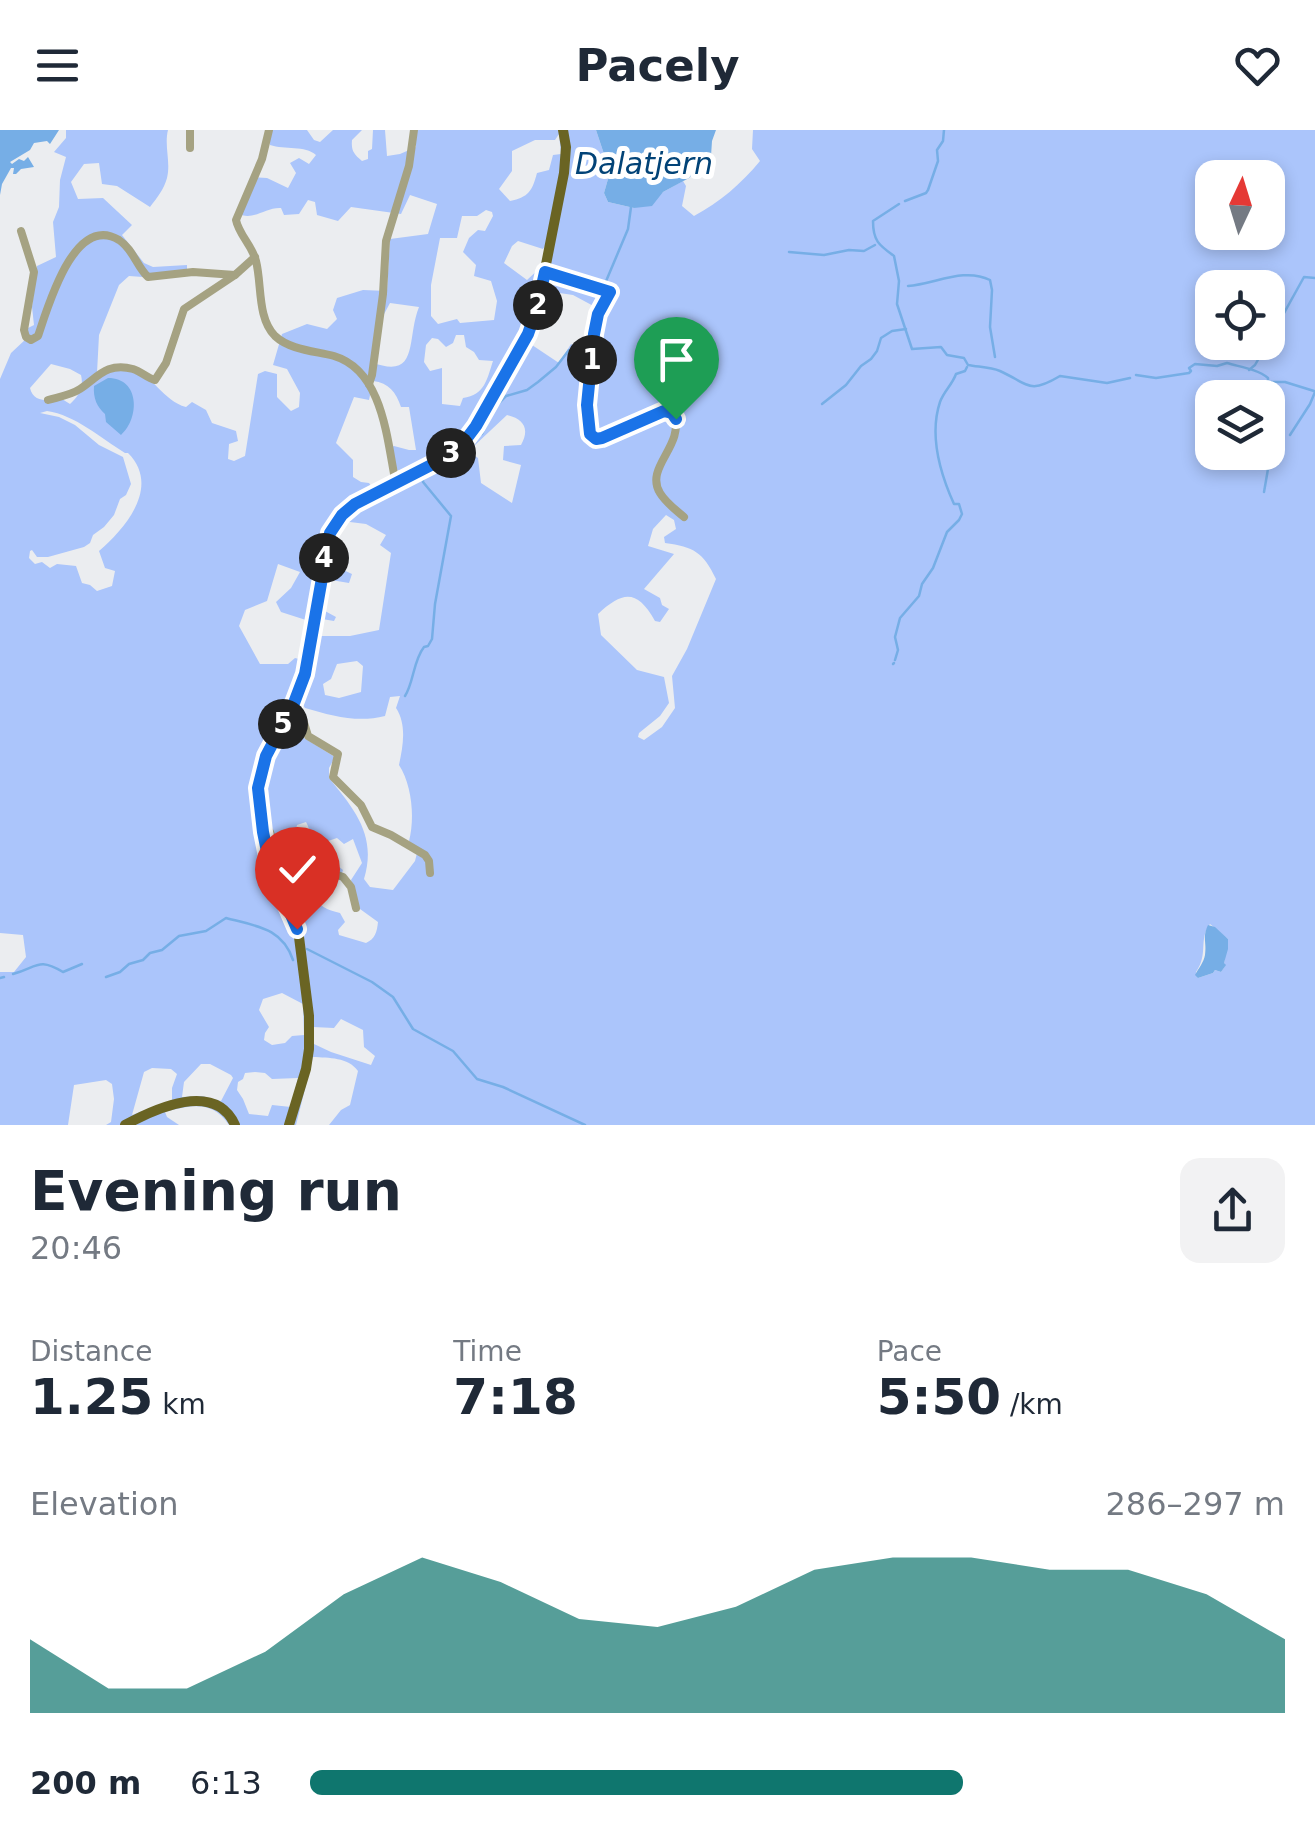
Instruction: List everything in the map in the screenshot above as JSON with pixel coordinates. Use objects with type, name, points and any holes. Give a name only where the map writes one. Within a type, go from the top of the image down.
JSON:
[{"type":"main road","points":[[289,1125],[306,1069],[308,998],[300,937],[273,875],[263,832],[261,770],[305,674],[330,533],[348,509],[449,454],[470,434],[528,334],[537,308],[564,174],[563,130]]},
{"type":"main road","points":[[126,1125],[165,1108],[194,1101],[220,1106],[236,1125]]},
{"type":"street","points":[[190,130],[190,148]]},
{"type":"street","points":[[269,130],[262,159],[236,220],[256,257],[265,316],[272,333],[282,341],[341,359],[368,384],[380,411],[396,484]]},
{"type":"street","points":[[368,384],[382,305],[386,241],[408,170],[414,130]]},
{"type":"street","points":[[21,231],[34,272],[24,330],[28,339],[38,336],[61,273],[86,242],[100,234],[120,240],[148,277],[193,272],[234,274]]},
{"type":"street","points":[[48,400],[77,391],[96,375],[114,368],[137,370],[155,380],[166,363],[184,309],[256,257]]},
{"type":"street","points":[[545,272],[610,292],[598,314],[594,334],[588,432],[598,439],[664,411],[674,415],[674,440],[656,480],[662,497],[684,517]]},
{"type":"street","points":[[292,708],[302,716],[308,736],[338,754],[333,777],[362,806],[369,824],[425,855],[430,873]]},
{"type":"street","points":[[263,832],[270,832],[281,855],[343,878],[356,908]]},
{"type":"shaded area","points":[[66,130],[168,130],[167,178],[150,207],[117,186],[102,184],[99,163],[84,164],[71,182],[78,199],[103,198],[132,225],[122,235],[144,263],[153,267],[187,265],[187,270],[129,276],[119,285],[99,335],[97,373],[130,369],[145,376],[178,404],[186,407],[192,402],[206,410],[212,423],[236,431],[238,441],[229,444],[228,459],[234,461],[245,456],[258,374],[277,374],[277,397],[291,411],[299,407],[300,393],[287,369],[273,365],[282,334],[307,324],[327,329],[337,319],[333,310],[337,298],[363,290],[387,291],[390,239],[428,234],[437,204],[410,195],[401,214],[351,207],[338,221],[317,215],[315,202],[308,200],[299,214],[284,215],[281,208],[248,216],[237,213],[251,177],[267,178],[288,188],[296,173],[290,163],[299,158],[309,164],[316,155],[270,145],[270,130],[307,130],[320,142],[333,130],[362,130],[352,144],[362,161],[368,159],[372,149],[373,130],[385,130],[387,156],[416,147],[416,130],[596,130],[610,172],[604,193],[608,202],[634,208],[683,181],[686,186],[682,206],[694,216],[730,192],[760,161],[752,149],[753,130],[1315,130],[1315,1125],[329,1125],[350,1105],[358,1071],[344,1061],[313,1057],[296,1125],[229,1125],[216,1111],[193,1106],[165,1112],[179,1125],[106,1125],[111,1122],[114,1099],[112,1084],[106,1080],[74,1085],[68,1125],[0,1125],[0,972],[14,972],[26,957],[23,935],[0,933],[0,379],[11,353],[27,338],[26,329],[34,325],[37,266],[56,257],[53,222],[66,157],[54,152],[66,138]],"holes":[[[559,134],[561,154],[553,155],[549,170],[537,173],[529,192],[510,201],[499,189],[512,171],[512,151],[535,140],[555,140]],[[492,212],[485,231],[478,230],[469,238],[463,252],[476,265],[474,276],[491,281],[497,301],[494,320],[460,323],[457,319],[438,324],[431,316],[431,285],[440,238],[457,238],[462,216]],[[518,241],[543,249],[545,246],[541,267],[527,280],[504,263]],[[546,291],[573,295],[599,309],[580,348],[571,344],[559,363],[529,343]],[[390,303],[419,307],[404,361],[397,366],[371,362]],[[456,335],[464,335],[466,347],[479,360],[493,361],[484,385],[463,398],[460,406],[442,404],[442,368],[430,371],[424,362],[426,345],[432,338],[446,347]],[[51,364],[81,375],[80,391],[70,404],[62,399],[38,399],[30,388]],[[373,381],[388,386],[401,407],[409,407],[416,450],[390,448],[400,476],[374,490],[369,483],[353,477],[353,460],[336,443],[354,397],[369,400]],[[40,413],[57,413],[78,422],[128,453],[141,479],[129,519],[99,551],[105,568],[115,571],[112,586],[97,591],[82,583],[76,566],[57,564],[50,568],[29,558],[32,550],[37,557],[48,557],[90,543],[114,515],[131,484],[123,457],[99,445],[75,425]],[[507,415],[524,426],[521,445],[504,446],[503,460],[521,465],[512,503],[481,483],[478,458],[471,453],[474,446]],[[666,515],[674,520],[676,529],[664,537],[665,543],[696,552],[716,579],[672,676],[675,708],[662,727],[644,740],[638,737],[639,733],[669,703],[664,677],[637,670],[601,635],[598,614],[615,601],[629,597],[642,603],[660,622],[669,609],[644,589],[674,554],[648,546],[653,529]],[[342,521],[366,524],[386,535],[380,545],[391,553],[379,630],[350,636],[319,636],[322,619],[334,621],[336,617],[325,611],[325,579],[349,583],[352,574],[339,568],[341,560],[328,558]],[[278,564],[300,572],[276,602],[281,612],[309,621],[303,660],[260,664],[239,626],[245,610],[267,601]],[[357,661],[363,666],[361,692],[339,698],[325,695],[323,684],[331,679],[337,664]],[[400,696],[396,708],[403,728],[399,765],[411,802],[409,841],[418,849],[415,861],[393,890],[370,887],[364,879],[368,850],[361,824],[329,778],[335,757],[304,738],[300,724],[292,721],[300,701],[305,708],[345,718],[385,716],[390,697]],[[306,822],[313,854],[305,862],[280,857],[276,867],[271,844],[296,830],[297,825]],[[337,838],[344,844],[353,839],[362,863],[351,880],[360,909],[378,922],[375,935],[366,943],[339,935],[338,930],[345,922],[340,913],[324,907],[311,895],[311,882],[325,870],[341,876],[343,870],[328,841]],[[1210,924],[1228,939],[1225,966],[1221,972],[1215,970],[1198,978]],[[282,993],[303,1004],[304,1035],[272,1045],[264,1040],[269,1027],[259,1010],[263,999]],[[341,1019],[363,1030],[364,1047],[375,1056],[371,1065],[314,1044],[313,1027],[334,1028]],[[201,1064],[210,1064],[233,1078],[221,1101],[202,1096],[182,1097],[184,1082]],[[152,1068],[171,1069],[177,1074],[172,1100],[132,1115],[144,1072]],[[255,1072],[272,1079],[298,1078],[291,1107],[272,1105],[268,1116],[249,1114],[237,1090],[245,1073]]]},
{"type":"water","points":[[0,130],[59,130],[50,144],[34,143],[30,150],[10,162],[28,157],[34,167],[16,174],[11,168],[0,195]]},
{"type":"water","name":"Dalatjern","points":[[596,130],[716,130],[711,156],[689,178],[663,192],[652,206],[634,208],[608,202],[604,193],[610,172]]},
{"type":"water","points":[[108,378],[126,385],[134,400],[131,419],[121,435],[106,422],[95,398],[94,386]]},
{"type":"water","points":[[1208,925],[1228,939],[1226,965],[1221,972],[1215,970],[1198,978],[1195,975],[1204,958]]},
{"type":"waterway","points":[[905,201],[928,190],[944,130]]},
{"type":"waterway","points":[[899,204],[873,221],[873,228],[878,242],[894,256],[899,281],[897,304],[912,349],[941,347],[947,355],[964,358],[968,365],[996,370],[1035,386],[1060,376],[1107,383],[1130,378]]},
{"type":"waterway","points":[[604,286],[628,229],[631,207]]},
{"type":"waterway","points":[[789,252],[824,255],[864,251],[875,245]]},
{"type":"waterway","points":[[908,286],[970,275],[990,280],[990,327],[995,357]]},
{"type":"waterway","points":[[1285,311],[1304,277],[1315,278]]},
{"type":"waterway","points":[[598,305],[602,293]]},
{"type":"waterway","points":[[822,404],[871,359],[881,338],[906,329]]},
{"type":"waterway","points":[[476,435],[482,434],[496,406],[506,396],[538,382],[569,350]]},
{"type":"waterway","points":[[1249,370],[1258,360]]},
{"type":"waterway","points":[[1136,375],[1156,378],[1189,373],[1195,364],[1227,363],[1254,370],[1268,380]]},
{"type":"waterway","points":[[895,660],[900,618],[919,596],[947,532],[962,514],[944,480],[936,428],[942,398],[956,374],[967,367]]},
{"type":"waterway","points":[[1285,382],[1314,391]]},
{"type":"waterway","points":[[1290,435],[1315,392]]},
{"type":"waterway","points":[[427,461],[445,440],[462,435]]},
{"type":"waterway","points":[[1264,492],[1268,470]]},
{"type":"waterway","points":[[405,696],[420,653],[432,639],[451,516],[423,482],[423,476]]},
{"type":"waterway","points":[[106,977],[162,950],[179,936],[206,931],[226,918],[275,934],[293,960]]},
{"type":"waterway","points":[[307,949],[393,997],[413,1029],[453,1051],[477,1079],[585,1125]]},
{"type":"waterway","points":[[13,974],[38,965],[63,972],[82,964]]},
{"type":"waterway","points":[[0,978],[4,977]]},
{"type":"route","points":[[297,929],[270,866],[258,788],[266,756],[302,684],[324,555],[337,521],[355,504],[439,461],[464,442],[528,334],[545,272],[610,292],[598,314],[594,334],[587,405],[590,434],[602,438],[664,411],[676,419]]}]
